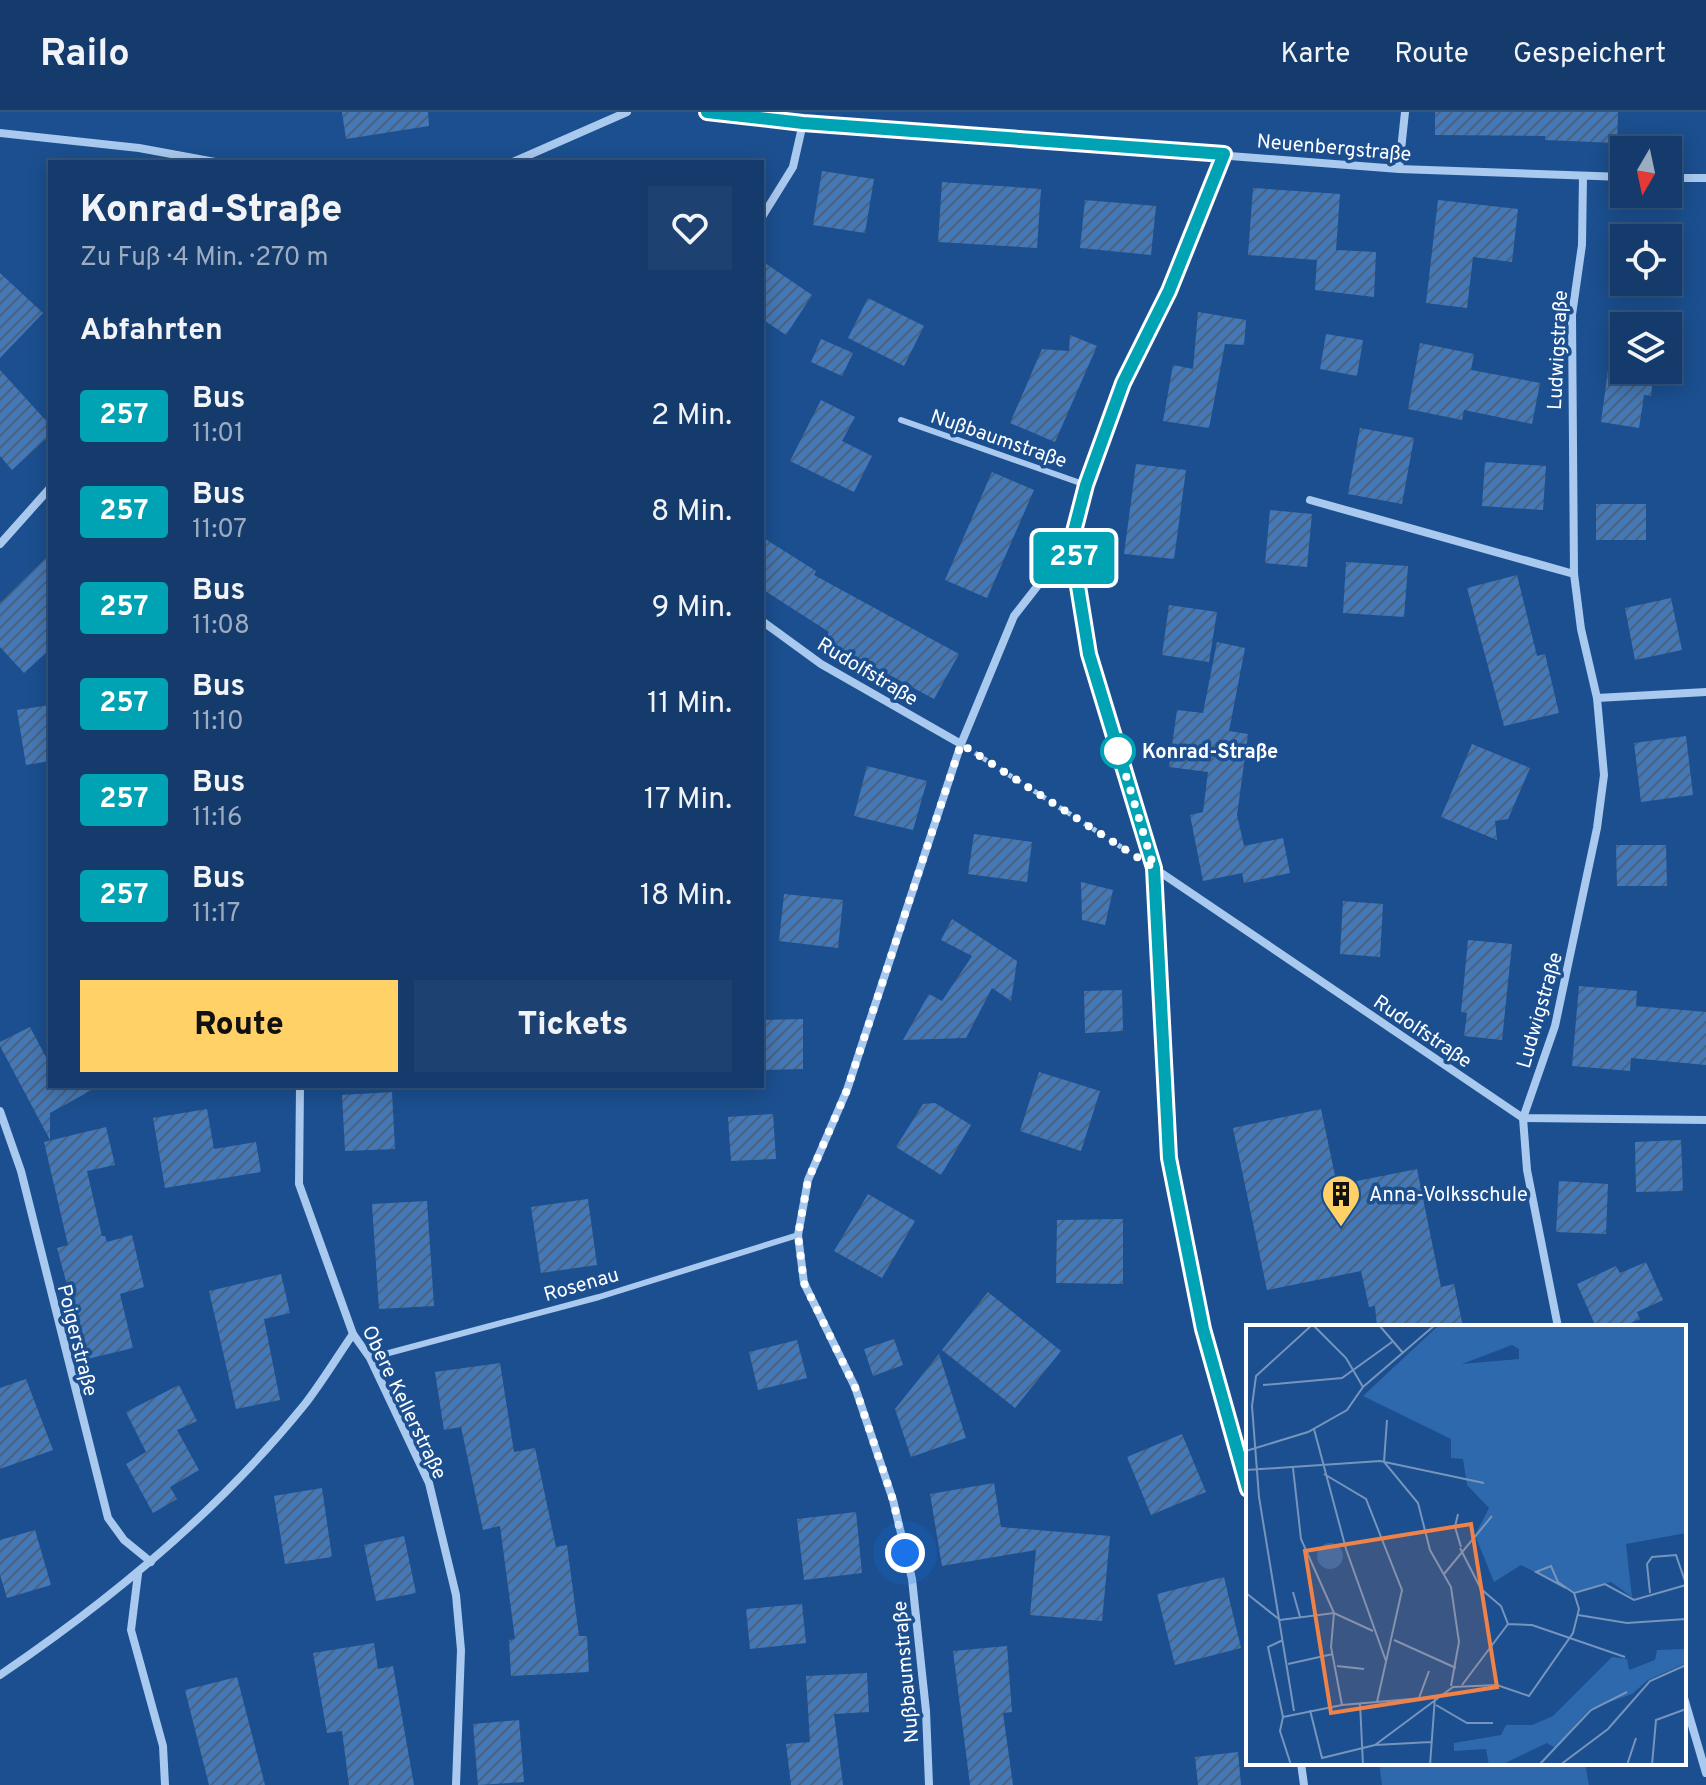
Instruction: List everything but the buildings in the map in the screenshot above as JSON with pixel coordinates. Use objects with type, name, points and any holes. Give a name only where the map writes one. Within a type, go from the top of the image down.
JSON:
[{"type":"street","points":[[518,160],[627,112]]},
{"type":"street","name":"Neuenbergstraße","points":[[707,112],[803,123],[1399,169],[1610,177]]},
{"type":"street","points":[[1399,169],[1405,112]]},
{"type":"street","points":[[764,214],[793,167],[803,123]]},
{"type":"street","points":[[0,133],[139,148],[204,160]]},
{"type":"street","name":"Nußbaumstraße","points":[[929,1785],[926,1711],[912,1579],[893,1500],[855,1387],[804,1283],[798,1235],[808,1180],[847,1090],[961,744],[1014,616],[1071,543],[1086,485],[1123,383],[1169,291],[1224,154]]},
{"type":"street","name":"Ludwigstraße","points":[[1558,1325],[1527,1170],[1523,1118],[1555,1026],[1597,828],[1604,775],[1597,698],[1581,629],[1574,574],[1572,315],[1582,245],[1583,176]]},
{"type":"street","points":[[1682,178],[1706,178]]},
{"type":"street","points":[[0,544],[48,490]]},
{"type":"street","points":[[1310,500],[1574,574]]},
{"type":"street","points":[[1071,543],[1089,654],[1154,868],[1169,1158],[1203,1329],[1246,1483]]},
{"type":"street","name":"Rudolfstraße","points":[[764,622],[821,664],[961,744]]},
{"type":"street","points":[[1597,698],[1706,692]]},
{"type":"street","name":"Rudolfstraße","points":[[1154,868],[1523,1118]]},
{"type":"street","name":"Obere Kellerstraße","points":[[300,1088],[299,1184],[353,1334],[370,1358],[429,1483],[456,1595],[461,1650],[456,1785]]},
{"type":"street","name":"Poigerstraße","points":[[0,1111],[21,1171],[108,1518],[124,1540],[151,1562]]},
{"type":"street","points":[[1523,1118],[1706,1120]]},
{"type":"street","points":[[0,1675],[93,1610],[138,1574],[212,1504],[304,1405],[353,1334]]},
{"type":"street","points":[[138,1574],[131,1630],[163,1746],[165,1785]]},
{"type":"street","points":[[1686,1705],[1706,1773]]},
{"type":"street","points":[[1301,1765],[1304,1785]]},
{"type":"lane","name":"Nußbaumstraße","points":[[901,420],[1086,485]]},
{"type":"lane","name":"Rosenau","points":[[370,1358],[599,1297],[798,1235]]},
{"type":"path","points":[[961,744],[1154,868]]},
{"type":"shaded area","points":[[1379,1765],[1585,1765],[1589,1785],[1382,1785]]},
{"type":"bus line","name":"257","points":[[707,112],[803,123],[1224,154],[1169,291],[1123,383],[1086,485],[1071,543],[1089,654],[1154,868],[1169,1158],[1203,1329],[1246,1482]]},
{"type":"place","name":"Konrad-Straße","points":[[1118,751]]},
{"type":"place","name":"Anna-Volksschule","points":[[1341,1228]]},
{"type":"route","points":[[905,1553],[893,1500],[855,1387],[821,1325],[804,1283],[798,1235],[808,1180],[847,1090],[961,744],[1154,868],[1117,746],[1118,751]]}]
